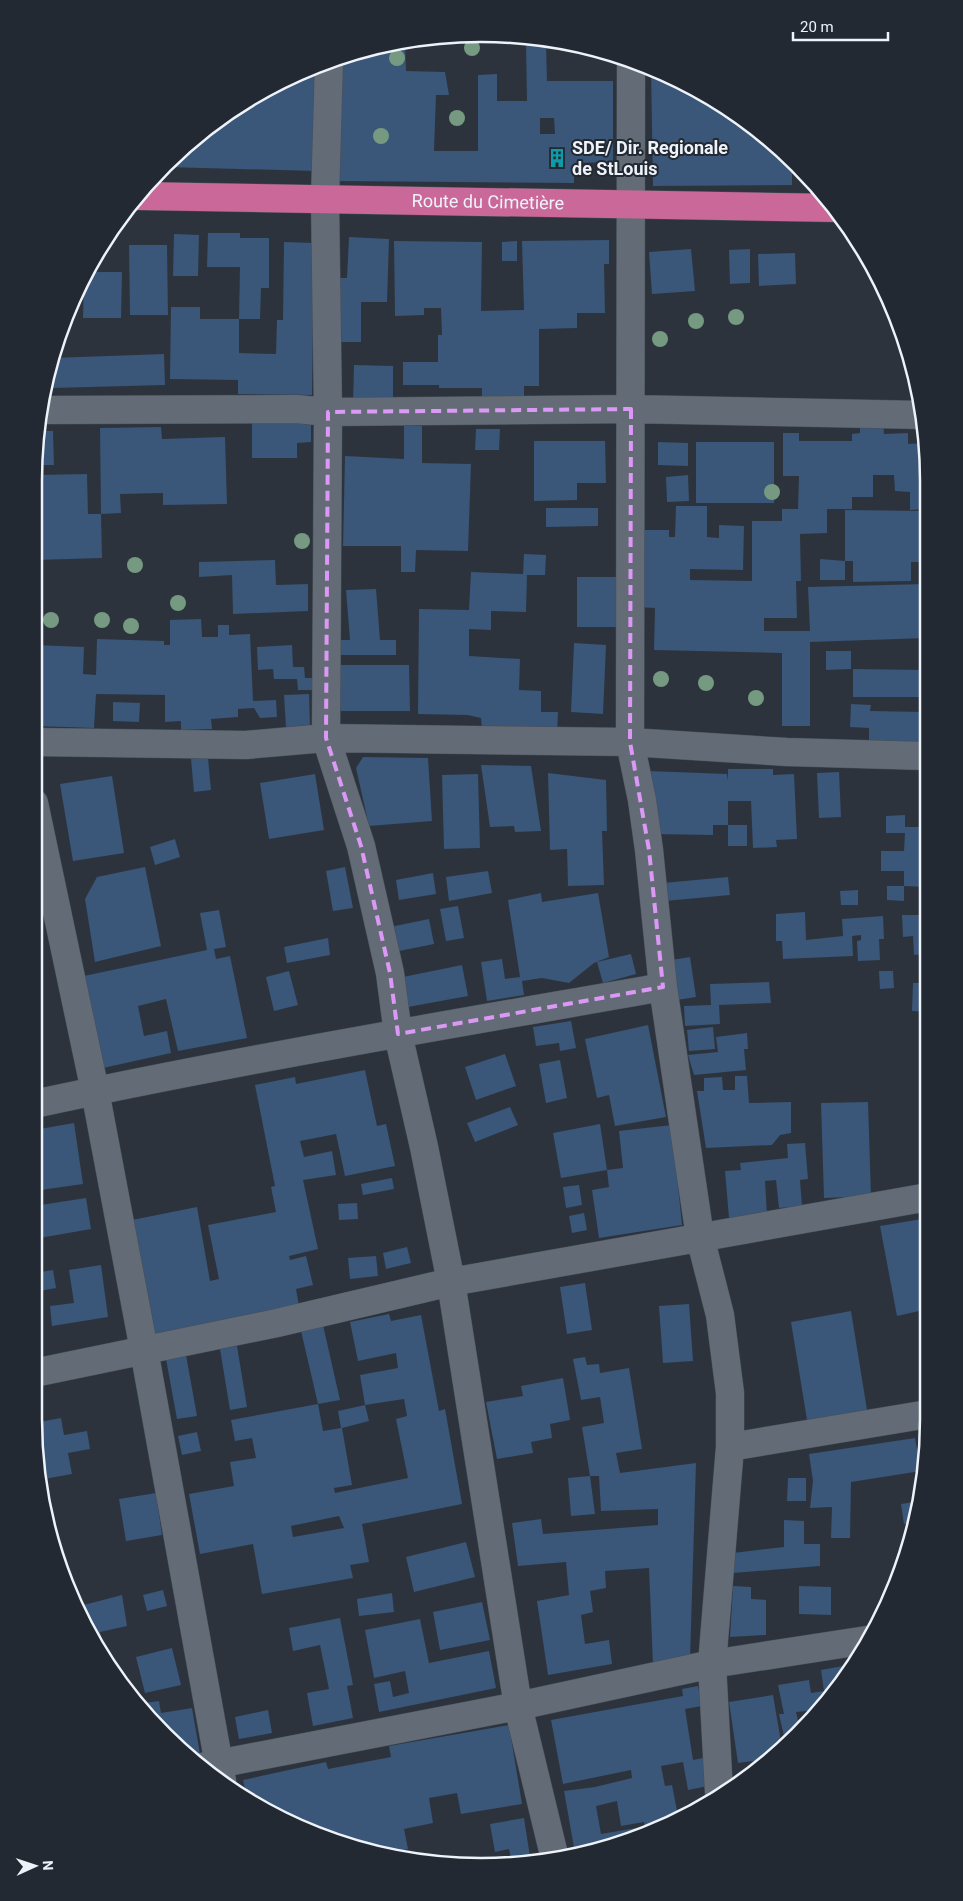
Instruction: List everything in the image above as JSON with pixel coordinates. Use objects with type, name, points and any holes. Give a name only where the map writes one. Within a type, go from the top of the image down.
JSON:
[{"type":"highway","name":"Route du Cimetière","points":[[148,196],[825,208]]},
{"type":"street","points":[[632,69],[630,742],[642,800],[663,987],[700,1237],[720,1315],[730,1393],[730,1447],[712,1664],[719,1789]]},
{"type":"street","points":[[329,70],[325,199],[328,412],[326,738],[361,846],[390,973],[398,1034],[424,1147],[451,1282],[518,1706],[553,1852]]},
{"type":"street","points":[[49,410],[296,409],[328,412],[631,409],[915,415]]},
{"type":"street","points":[[42,742],[246,745],[326,738],[630,742],[788,752],[920,756]]},
{"type":"street","points":[[42,846],[95,1091],[144,1350],[213,1768]]},
{"type":"street","points":[[42,1102],[398,1034],[663,987]]},
{"type":"street","points":[[42,1371],[277,1323],[451,1282],[920,1198]]},
{"type":"street","points":[[730,1447],[920,1415]]},
{"type":"street","points":[[217,1770],[712,1664],[861,1641]]},
{"type":"highlighted area","points":[[631,409],[630,742],[649,850],[663,987],[398,1034],[390,973],[361,846],[326,738],[328,412]]},
{"type":"building","points":[[526,45],[546,47],[547,81],[613,81],[613,162],[574,163],[574,183],[335,181],[341,66],[368,57],[405,49],[406,71],[445,72],[449,95],[436,95],[434,151],[478,151],[478,75],[497,74],[497,101],[527,101]],"holes":[[[540,118],[554,118],[555,134],[540,134]]]},
{"type":"building","points":[[316,75],[316,171],[175,167],[214,133],[238,116],[262,101]]},
{"type":"building","points":[[651,77],[701,101],[725,116],[771,151],[792,171],[792,185],[653,186]]},
{"type":"building","points":[[208,233],[240,233],[240,238],[269,238],[269,288],[261,288],[260,319],[239,319],[240,267],[207,267]]},
{"type":"building","points":[[174,234],[199,235],[198,276],[173,276]]},
{"type":"building","points":[[349,237],[389,239],[387,302],[361,302],[361,342],[333,342],[334,278],[347,278]]},
{"type":"building","points":[[609,240],[609,264],[604,264],[605,313],[577,313],[577,328],[539,329],[539,386],[524,386],[524,396],[482,396],[482,388],[439,388],[439,385],[403,385],[403,362],[438,362],[438,335],[442,335],[441,308],[424,308],[424,315],[395,316],[394,241],[482,242],[481,311],[524,310],[522,241]]},
{"type":"building","points":[[517,241],[517,261],[502,261],[502,242]]},
{"type":"building","points":[[284,242],[314,243],[312,395],[238,394],[238,380],[170,379],[171,307],[200,307],[200,319],[239,319],[239,353],[276,354],[277,320],[283,320]]},
{"type":"building","points":[[129,245],[167,245],[168,315],[130,315]]},
{"type":"building","points":[[691,249],[695,291],[652,294],[649,252]]},
{"type":"building","points":[[750,249],[750,283],[730,284],[729,250]]},
{"type":"building","points":[[795,253],[796,284],[759,286],[758,254]]},
{"type":"building","points":[[96,272],[122,272],[121,318],[83,318],[84,297]]},
{"type":"building","points":[[164,354],[165,385],[53,388],[60,358]]},
{"type":"building","points":[[354,365],[393,366],[393,404],[353,403]]},
{"type":"building","points":[[883,418],[884,434],[908,433],[908,444],[919,443],[920,509],[910,510],[910,492],[895,491],[894,475],[873,475],[873,497],[852,497],[852,509],[827,509],[827,533],[800,534],[801,581],[796,581],[797,618],[764,618],[764,631],[810,631],[808,587],[920,584],[920,638],[810,642],[810,726],[782,726],[782,653],[654,650],[655,608],[638,607],[639,530],[669,530],[669,537],[675,537],[676,506],[707,506],[707,537],[719,538],[719,525],[744,526],[743,570],[690,569],[690,580],[752,581],[752,521],[782,521],[782,509],[798,509],[799,476],[783,476],[783,433],[799,433],[799,441],[852,441],[852,434],[860,433],[860,419]]},
{"type":"building","points":[[252,420],[311,420],[311,442],[297,443],[297,458],[252,458]]},
{"type":"building","points":[[404,426],[422,426],[422,463],[471,464],[468,551],[416,550],[415,572],[401,572],[401,546],[343,546],[345,456],[404,459]]},
{"type":"building","points":[[161,427],[162,439],[225,437],[227,504],[163,505],[163,493],[120,494],[121,513],[101,514],[100,428]]},
{"type":"building","points":[[476,429],[500,429],[499,450],[475,450]]},
{"type":"building","points":[[45,431],[53,431],[54,465],[43,465]]},
{"type":"building","points":[[534,441],[605,441],[606,483],[577,483],[577,500],[534,501]]},
{"type":"building","points":[[658,442],[688,443],[688,466],[658,465]]},
{"type":"building","points":[[696,442],[774,442],[774,503],[696,503]]},
{"type":"building","points":[[87,474],[88,514],[101,514],[102,558],[42,560],[42,475]]},
{"type":"building","points":[[688,475],[689,501],[667,502],[666,477]]},
{"type":"building","points":[[546,508],[598,508],[598,526],[546,527]]},
{"type":"building","points":[[845,510],[920,511],[920,562],[911,562],[911,581],[853,582],[853,561],[845,561]]},
{"type":"building","points":[[524,554],[546,555],[545,575],[527,575],[526,612],[491,611],[491,630],[469,629],[469,656],[520,659],[519,690],[541,691],[541,712],[558,712],[557,733],[482,730],[481,718],[468,715],[418,714],[419,609],[469,610],[471,572],[523,574]]},
{"type":"building","points":[[820,559],[845,561],[845,580],[820,580]]},
{"type":"building","points":[[275,560],[276,585],[308,584],[308,611],[233,614],[232,575],[199,577],[199,562]]},
{"type":"building","points":[[577,577],[617,577],[617,627],[577,627]]},
{"type":"building","points":[[376,589],[380,640],[396,640],[396,655],[332,655],[332,640],[350,640],[346,590]]},
{"type":"building","points":[[201,619],[202,637],[218,637],[218,625],[229,625],[229,635],[250,634],[253,701],[276,700],[277,717],[260,718],[254,708],[238,709],[238,717],[211,719],[212,729],[181,730],[181,721],[165,722],[165,695],[96,694],[94,728],[42,726],[42,645],[84,647],[83,674],[96,675],[97,639],[164,641],[164,645],[170,645],[170,620]]},
{"type":"building","points":[[574,643],[606,645],[603,714],[571,712]]},
{"type":"building","points":[[292,645],[293,667],[304,667],[305,678],[321,678],[321,690],[298,690],[297,679],[274,679],[273,669],[258,670],[257,647]]},
{"type":"building","points":[[826,651],[851,651],[851,669],[826,670]]},
{"type":"building","points":[[332,665],[409,665],[410,711],[332,711]]},
{"type":"building","points":[[853,669],[920,670],[920,697],[853,697]]},
{"type":"building","points":[[309,694],[310,727],[286,728],[284,695]]},
{"type":"building","points":[[113,702],[140,703],[139,722],[113,721]]},
{"type":"building","points":[[851,704],[871,705],[870,711],[920,712],[920,748],[869,746],[869,728],[850,727]]},
{"type":"building","points":[[363,757],[428,758],[432,821],[369,826],[356,768]]},
{"type":"building","points":[[208,758],[211,790],[194,792],[191,759]]},
{"type":"building","points":[[481,765],[531,766],[541,831],[515,832],[514,826],[490,827]]},
{"type":"building","points":[[728,769],[773,769],[773,775],[794,774],[797,839],[776,840],[777,847],[753,848],[751,801],[728,801],[728,825],[713,825],[713,835],[651,834],[648,771],[727,774],[728,781]]},
{"type":"building","points":[[839,772],[841,817],[819,818],[817,773]]},
{"type":"building","points":[[548,773],[606,780],[607,831],[602,831],[604,885],[568,886],[567,849],[550,850]]},
{"type":"building","points":[[315,774],[324,830],[269,839],[260,783]]},
{"type":"building","points":[[478,774],[480,848],[444,849],[442,775]]},
{"type":"building","points":[[112,776],[124,853],[73,861],[60,784]]},
{"type":"building","points":[[905,815],[905,827],[920,827],[920,887],[904,886],[904,871],[881,871],[881,851],[904,851],[905,833],[886,833],[886,816]]},
{"type":"building","points":[[728,825],[747,825],[747,846],[728,846]]},
{"type":"building","points":[[175,839],[180,857],[155,865],[150,847]]},
{"type":"building","points":[[145,867],[161,946],[95,962],[85,899],[97,877]]},
{"type":"building","points":[[345,867],[353,908],[333,911],[326,871]]},
{"type":"building","points":[[488,871],[492,893],[449,901],[446,877]]},
{"type":"building","points":[[433,873],[436,894],[399,900],[396,880]]},
{"type":"building","points":[[728,877],[730,895],[665,901],[663,883]]},
{"type":"building","points":[[887,886],[904,886],[904,901],[887,900]]},
{"type":"building","points":[[858,890],[858,905],[841,905],[840,891]]},
{"type":"building","points":[[541,893],[542,902],[598,893],[609,957],[594,963],[569,983],[542,978],[522,981],[524,995],[487,1001],[481,962],[502,959],[505,979],[520,977],[508,900]]},
{"type":"building","points":[[458,906],[464,938],[446,941],[440,909]]},
{"type":"building","points":[[219,910],[226,947],[214,949],[216,959],[230,956],[247,1038],[178,1051],[166,999],[138,1006],[144,1036],[167,1031],[171,1053],[103,1068],[84,976],[207,950],[200,913]]},
{"type":"building","points":[[805,912],[806,940],[843,936],[842,919],[883,916],[884,939],[879,939],[880,960],[858,961],[857,941],[861,940],[861,935],[852,936],[853,956],[783,959],[782,941],[776,941],[776,914]]},
{"type":"building","points":[[902,915],[920,915],[920,955],[914,955],[913,936],[903,937]]},
{"type":"building","points":[[429,919],[434,944],[394,952],[390,927]]},
{"type":"building","points":[[328,938],[330,955],[287,963],[284,947]]},
{"type":"building","points":[[631,954],[636,974],[603,983],[597,962]]},
{"type":"building","points":[[690,957],[696,997],[677,1000],[671,960]]},
{"type":"building","points":[[462,965],[468,996],[408,1007],[403,977]]},
{"type":"building","points":[[289,971],[298,1005],[274,1011],[266,977]]},
{"type":"building","points":[[879,971],[893,971],[894,988],[880,989]]},
{"type":"building","points":[[769,982],[771,1003],[719,1005],[720,1024],[685,1026],[684,1006],[711,1005],[710,984]]},
{"type":"building","points":[[913,983],[920,983],[920,1012],[912,1011]]},
{"type":"building","points":[[571,1021],[576,1048],[560,1051],[559,1043],[536,1046],[533,1027]]},
{"type":"building","points":[[648,1025],[666,1117],[615,1126],[609,1095],[597,1098],[585,1039]]},
{"type":"building","points":[[713,1027],[715,1049],[689,1051],[687,1030]]},
{"type":"building","points":[[747,1033],[748,1049],[744,1049],[746,1070],[694,1075],[688,1055],[718,1052],[716,1037]]},
{"type":"building","points":[[505,1054],[516,1086],[476,1100],[465,1067]]},
{"type":"building","points":[[560,1060],[567,1098],[546,1103],[539,1064]]},
{"type":"building","points":[[365,1070],[377,1126],[386,1124],[395,1166],[345,1176],[336,1134],[300,1141],[304,1157],[332,1151],[336,1175],[303,1180],[318,1249],[289,1256],[290,1260],[306,1256],[313,1285],[296,1289],[299,1306],[153,1334],[132,1220],[197,1207],[210,1281],[219,1279],[208,1225],[276,1212],[271,1187],[275,1186],[255,1085],[295,1077],[296,1084]]},
{"type":"building","points":[[735,1076],[747,1076],[749,1103],[791,1102],[791,1133],[780,1135],[772,1145],[706,1148],[697,1091],[704,1091],[704,1078],[722,1077],[723,1090],[735,1090]]},
{"type":"building","points":[[868,1102],[871,1196],[824,1198],[821,1103]]},
{"type":"building","points":[[510,1107],[518,1125],[475,1142],[467,1123]]},
{"type":"building","points":[[74,1123],[83,1184],[42,1190],[42,1129]]},
{"type":"building","points":[[600,1124],[607,1170],[561,1178],[553,1133]]},
{"type":"building","points":[[672,1125],[682,1225],[599,1238],[592,1190],[609,1187],[607,1170],[623,1168],[619,1131]]},
{"type":"building","points":[[805,1143],[808,1179],[800,1180],[802,1206],[779,1208],[776,1180],[765,1181],[767,1215],[729,1218],[725,1171],[741,1170],[740,1163],[788,1158],[787,1144]]},
{"type":"building","points":[[392,1178],[394,1189],[363,1195],[361,1184]]},
{"type":"building","points":[[579,1185],[582,1205],[566,1208],[563,1187]]},
{"type":"building","points":[[86,1198],[91,1229],[42,1238],[42,1205]]},
{"type":"building","points":[[357,1203],[358,1219],[339,1220],[338,1204]]},
{"type":"building","points":[[584,1213],[587,1230],[572,1233],[569,1216]]},
{"type":"building","points":[[920,1219],[920,1311],[897,1316],[880,1226]]},
{"type":"building","points":[[407,1247],[411,1263],[386,1269],[383,1253]]},
{"type":"building","points":[[376,1256],[378,1276],[350,1279],[348,1258]]},
{"type":"building","points":[[101,1265],[108,1317],[52,1326],[50,1306],[74,1303],[69,1270]]},
{"type":"building","points":[[53,1270],[56,1288],[42,1291],[42,1272]]},
{"type":"building","points":[[585,1283],[592,1330],[567,1334],[560,1287]]},
{"type":"building","points":[[689,1304],[693,1361],[663,1363],[659,1306]]},
{"type":"building","points":[[851,1311],[868,1416],[808,1426],[791,1322]]},
{"type":"building","points":[[389,1314],[391,1321],[421,1315],[439,1411],[445,1409],[462,1504],[362,1524],[369,1562],[350,1565],[353,1578],[262,1594],[253,1544],[200,1554],[189,1494],[234,1486],[230,1462],[256,1458],[252,1438],[235,1441],[231,1420],[318,1404],[323,1431],[341,1428],[338,1411],[365,1405],[360,1375],[398,1368],[396,1353],[358,1361],[350,1322]],"holes":[[[404,1399],[407,1416],[396,1419],[408,1478],[335,1493],[334,1488],[352,1485],[342,1428],[369,1421],[365,1405]],[[339,1516],[344,1528],[293,1537],[291,1526]]]},
{"type":"building","points":[[323,1325],[340,1400],[318,1404],[301,1331]]},
{"type":"building","points":[[237,1346],[247,1407],[230,1410],[220,1349]]},
{"type":"building","points":[[186,1355],[197,1416],[177,1419],[166,1359]]},
{"type":"building","points":[[585,1357],[587,1365],[599,1364],[600,1373],[629,1368],[642,1449],[616,1453],[620,1473],[696,1463],[690,1660],[653,1665],[649,1568],[605,1571],[606,1588],[590,1591],[593,1612],[581,1615],[585,1644],[609,1640],[612,1664],[548,1675],[537,1601],[569,1595],[566,1562],[518,1566],[512,1523],[541,1519],[543,1534],[658,1525],[658,1509],[601,1511],[599,1476],[590,1476],[582,1427],[604,1423],[600,1397],[581,1400],[573,1359]]},
{"type":"building","points":[[563,1378],[570,1420],[550,1424],[552,1438],[531,1442],[533,1453],[497,1459],[486,1402],[523,1396],[521,1386]]},
{"type":"building","points":[[61,1418],[64,1435],[87,1431],[90,1449],[68,1453],[72,1474],[46,1479],[42,1422]]},
{"type":"building","points":[[197,1432],[201,1451],[182,1455],[178,1436]]},
{"type":"building","points":[[915,1438],[919,1459],[918,1472],[851,1482],[850,1538],[831,1538],[832,1507],[810,1508],[813,1481],[809,1454]]},
{"type":"building","points":[[590,1476],[595,1514],[571,1516],[568,1478]]},
{"type":"building","points":[[788,1478],[806,1478],[806,1501],[787,1501]]},
{"type":"building","points":[[156,1493],[162,1535],[126,1541],[119,1499]]},
{"type":"building","points":[[913,1502],[908,1523],[904,1524],[901,1504]]},
{"type":"building","points":[[784,1520],[804,1521],[804,1544],[820,1544],[820,1566],[733,1573],[733,1553],[784,1547]]},
{"type":"building","points":[[466,1542],[475,1577],[414,1592],[406,1557]]},
{"type":"building","points":[[733,1586],[751,1587],[751,1599],[766,1600],[766,1635],[730,1637]]},
{"type":"building","points":[[799,1586],[831,1587],[831,1615],[799,1614]]},
{"type":"building","points":[[163,1590],[167,1606],[147,1611],[143,1595]]},
{"type":"building","points":[[392,1593],[394,1612],[359,1616],[357,1599]]},
{"type":"building","points":[[122,1595],[127,1626],[100,1632],[102,1640],[84,1605]]},
{"type":"building","points":[[482,1602],[490,1640],[440,1650],[433,1612]]},
{"type":"building","points":[[340,1618],[353,1685],[347,1686],[353,1718],[313,1726],[307,1693],[329,1689],[320,1645],[293,1651],[289,1628]]},
{"type":"building","points":[[420,1619],[429,1663],[489,1651],[496,1688],[379,1712],[374,1684],[390,1681],[393,1697],[409,1693],[405,1671],[374,1678],[365,1630]]},
{"type":"building","points":[[172,1648],[181,1685],[145,1693],[136,1657]]},
{"type":"building","points":[[845,1666],[807,1714],[807,1711],[796,1712],[799,1723],[784,1737],[779,1714],[784,1714],[778,1685],[809,1680],[811,1693],[824,1691],[821,1670]]},
{"type":"building","points":[[698,1686],[702,1706],[685,1709],[693,1760],[703,1758],[708,1786],[688,1790],[683,1762],[661,1766],[665,1786],[672,1785],[677,1812],[645,1827],[644,1822],[621,1826],[617,1801],[596,1806],[601,1834],[636,1828],[636,1830],[595,1844],[574,1848],[564,1791],[595,1787],[632,1778],[631,1770],[563,1784],[551,1720],[683,1696],[682,1689]]},
{"type":"building","points":[[773,1695],[781,1741],[759,1760],[738,1763],[729,1702]]},
{"type":"building","points":[[159,1701],[161,1713],[192,1708],[200,1754],[197,1754],[192,1750],[146,1703]]},
{"type":"building","points":[[268,1710],[272,1733],[239,1739],[235,1717]]},
{"type":"building","points":[[509,1725],[522,1804],[461,1814],[457,1793],[429,1798],[433,1823],[404,1829],[408,1849],[400,1851],[368,1844],[314,1825],[287,1813],[245,1789],[243,1780],[326,1762],[328,1769],[391,1757],[389,1746]]},
{"type":"building","points":[[524,1818],[530,1856],[511,1858],[509,1849],[495,1852],[490,1824]]},
{"type":"place","name":"SDE/ Dir. Regionale de StLouis","points":[[557,158]]}]
